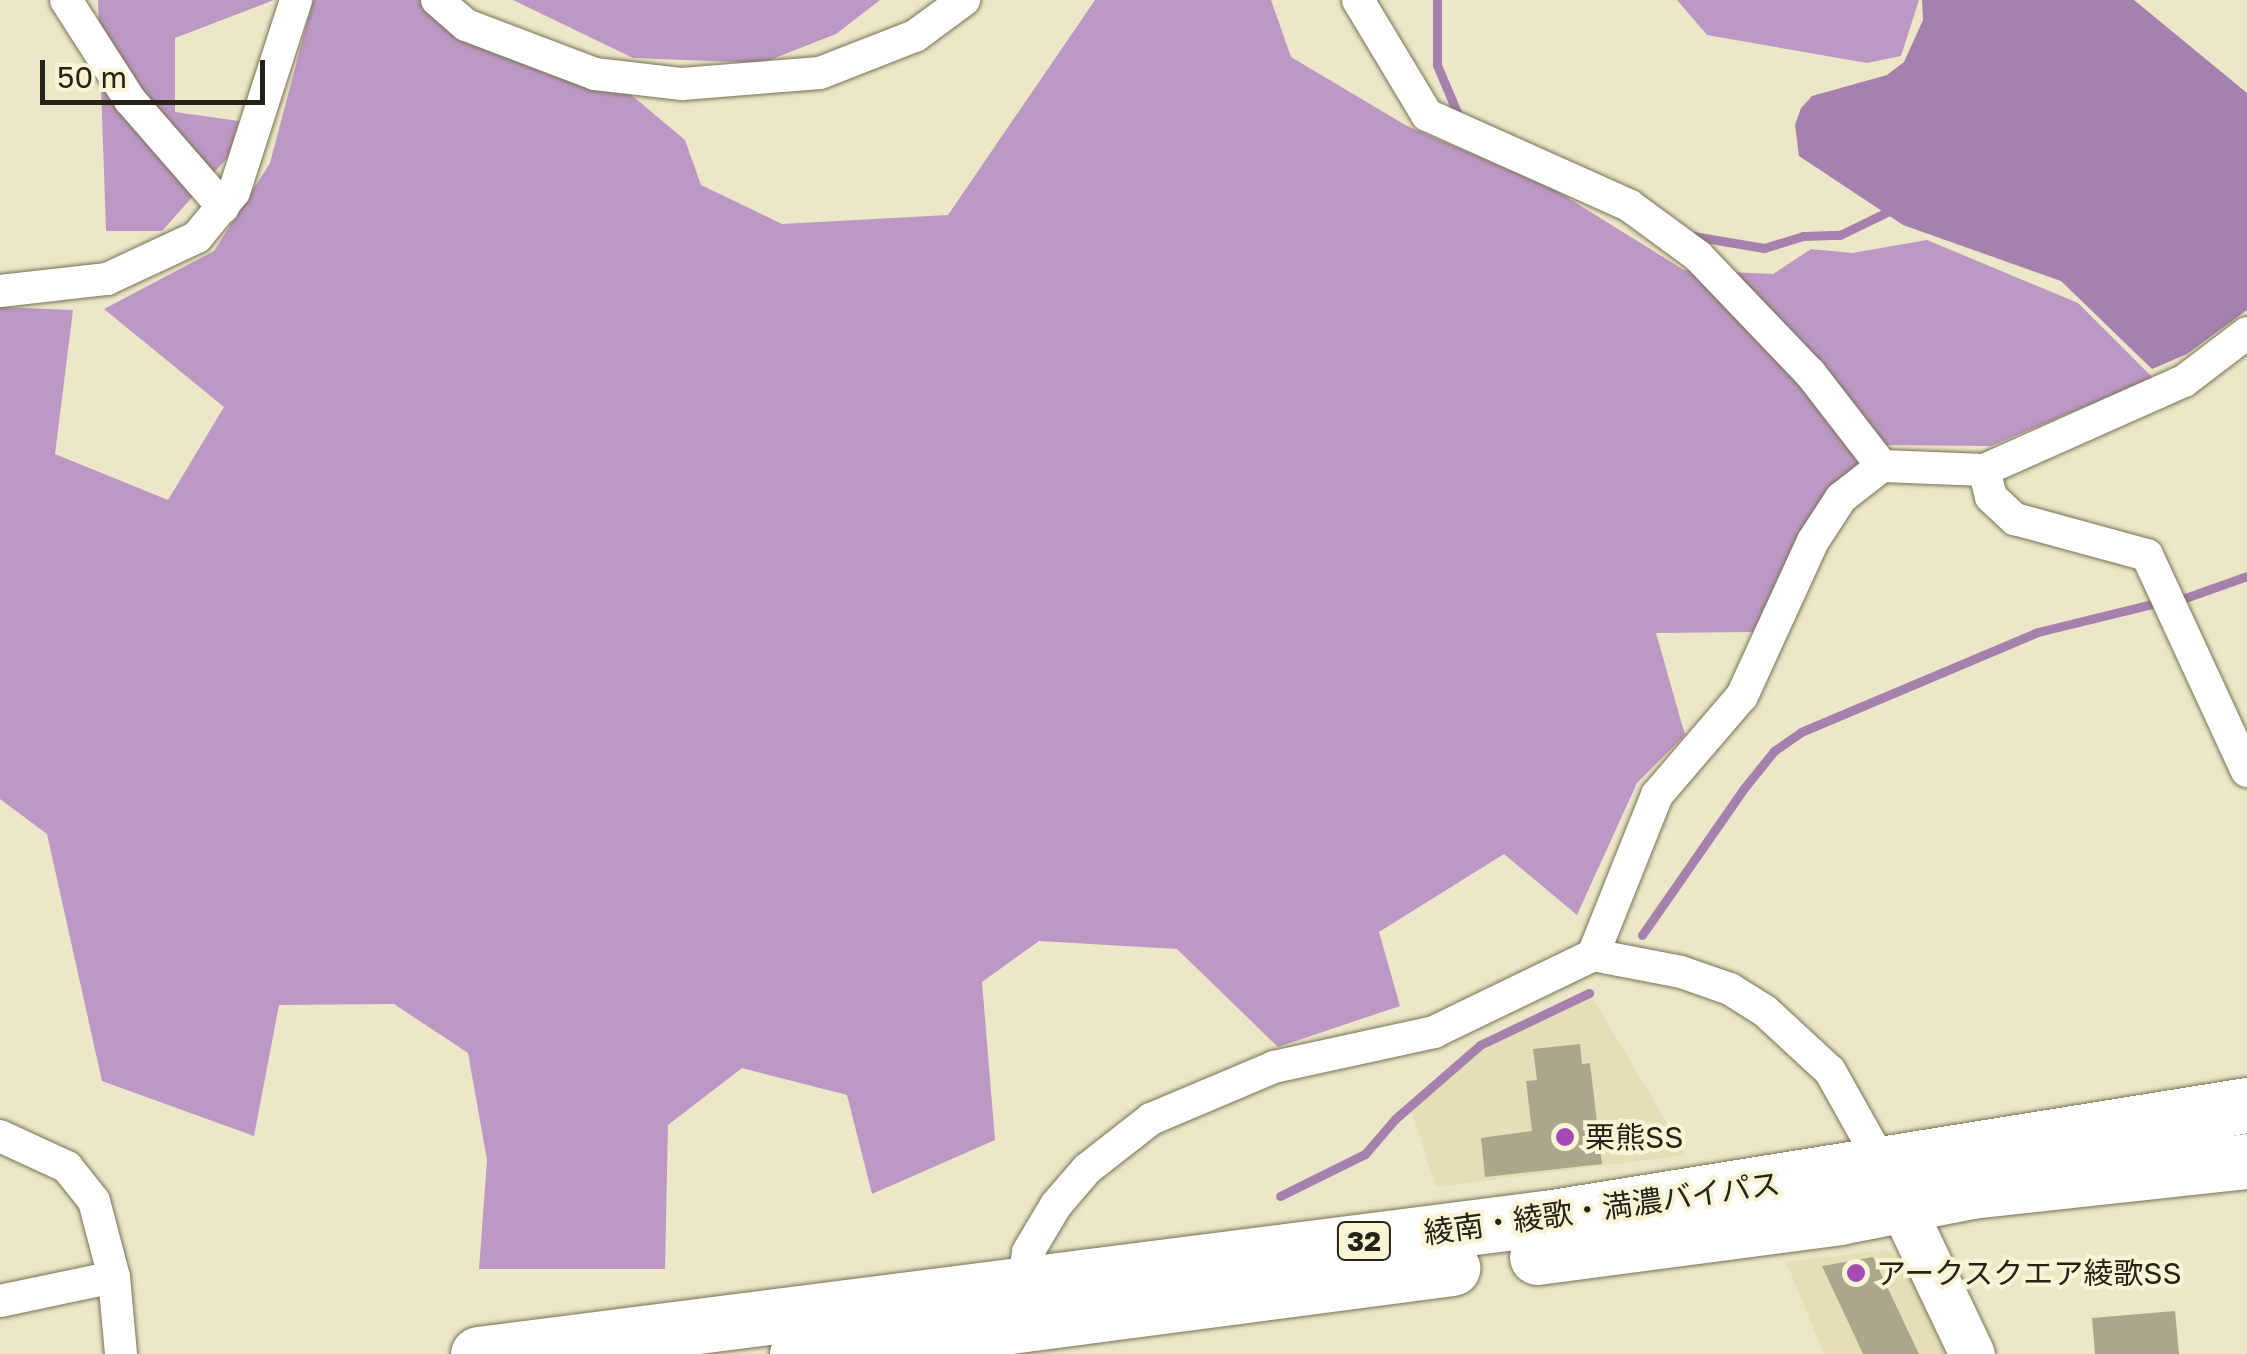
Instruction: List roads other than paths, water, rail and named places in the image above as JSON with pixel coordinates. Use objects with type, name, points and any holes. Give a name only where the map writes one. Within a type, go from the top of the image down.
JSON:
[{"type":"highway","name":"綾南・綾歌・満濃バイパス","points":[[798,1354],[1893,1185],[2247,1104]]},
{"type":"highway","name":"綾南・綾歌・満濃バイパス","points":[[1893,1185],[1990,1188],[2247,1161]]},
{"type":"highway","name":"綾南・綾歌・満濃バイパス","points":[[478,1354],[1037,1320]]},
{"type":"street","points":[[66,0],[130,100],[223,207]]},
{"type":"street","points":[[0,291],[107,279],[198,237],[223,207],[260,123],[296,0]]},
{"type":"street","points":[[438,0],[466,25],[595,74],[682,84],[820,73],[915,36],[964,0]]},
{"type":"street","points":[[1358,0],[1427,115],[1630,206],[1698,256],[1810,373],[1882,466]]},
{"type":"street","points":[[1593,955],[1656,795],[1742,696],[1813,541],[1841,498],[1882,466],[1984,470],[2184,381],[2247,333]]},
{"type":"street","points":[[1984,470],[1991,497],[2015,519],[2147,555],[2247,771]]},
{"type":"street","points":[[1037,1320],[1028,1252],[1056,1205],[1086,1169],[1151,1119],[1274,1067],[1434,1032],[1593,955],[1681,972],[1764,1011],[1830,1071],[1893,1185],[1972,1354]]},
{"type":"street","points":[[0,1136],[51,1156],[84,1186],[102,1218],[114,1277],[121,1354]]},
{"type":"street","points":[[0,1300],[114,1277]]},
{"type":"waterway","points":[[1437,0],[1437,65],[1459,117]]},
{"type":"waterway","points":[[1693,236],[1764,248],[1803,236],[1840,235],[1891,210]]},
{"type":"waterway","points":[[2185,598],[2247,576]]},
{"type":"waterway","points":[[1642,935],[1745,787],[1774,751],[1801,732],[2038,632],[2152,604]]},
{"type":"waterway","points":[[1280,1196],[1365,1154],[1395,1119],[1480,1045],[1589,993]]},
{"type":"place","name":"栗熊SS","points":[[1565,1137]]},
{"type":"place","name":"アークスクエア綾歌SS","points":[[1856,1273]]}]
